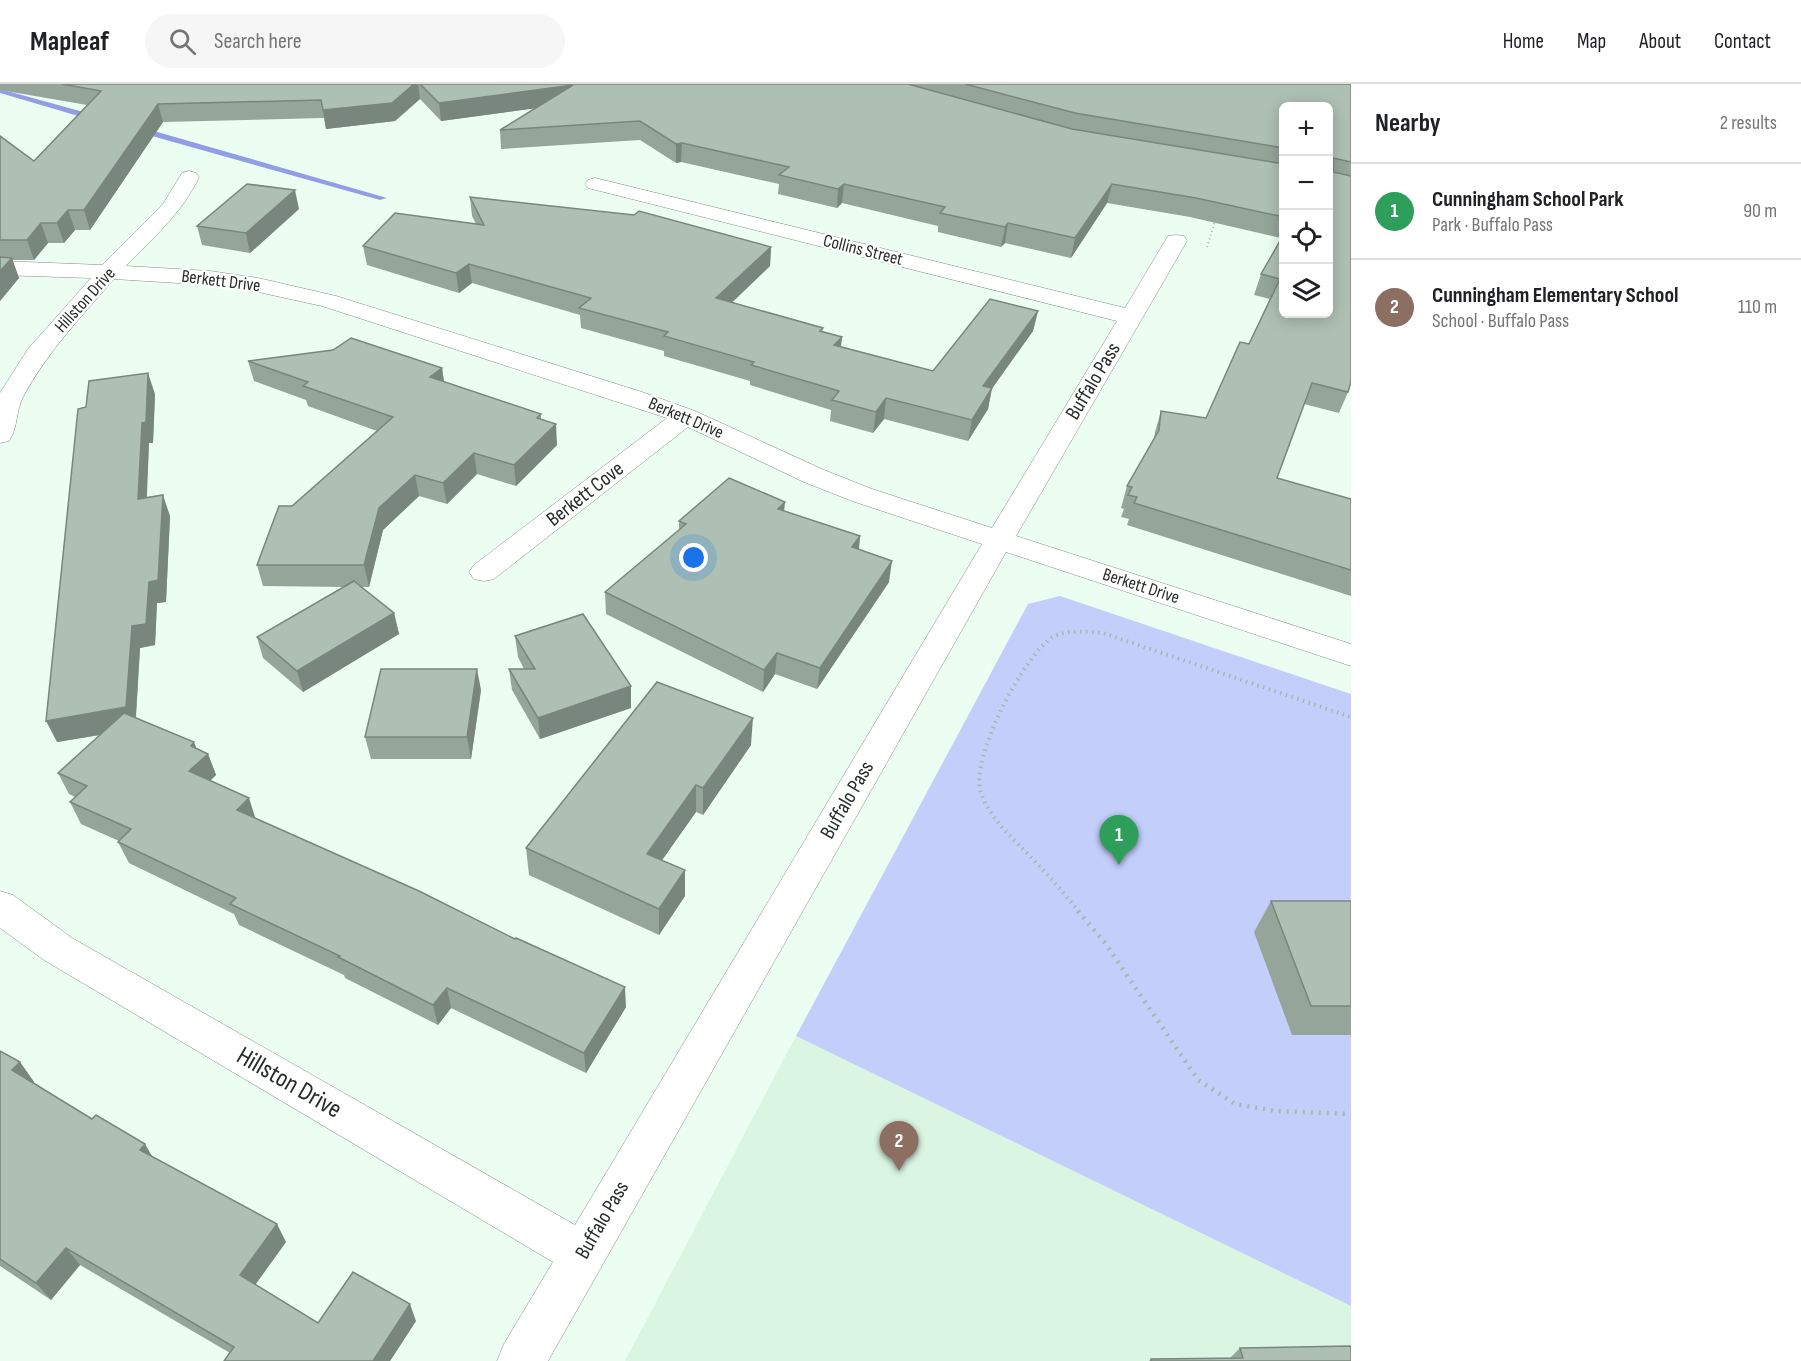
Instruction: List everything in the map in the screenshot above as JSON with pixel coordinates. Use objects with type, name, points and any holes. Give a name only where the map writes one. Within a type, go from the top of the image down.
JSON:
[{"type":"street","name":"Hillston Drive","points":[[0,435],[9,399],[17,382],[37,354],[170,208],[182,192],[189,177]]},
{"type":"street","name":"Collins Street","points":[[595,184],[1131,316]]},
{"type":"street","name":"Buffalo Pass","points":[[520,1361],[1131,316],[1192,244]]},
{"type":"street","name":"Berkett Drive","points":[[0,268],[210,278],[258,285],[328,301],[633,397],[686,416],[813,476],[862,495],[1351,655]]},
{"type":"street","name":"Berkett Cove","points":[[484,572],[686,416]]},
{"type":"street","name":"Hillston Drive","points":[[0,906],[58,949],[582,1254]]},
{"type":"path","points":[[1192,244],[1218,209]]},
{"type":"path","points":[[1351,717],[1103,633],[1078,632],[1055,636],[1038,649],[1018,677],[987,742],[980,777],[980,791],[994,818],[1060,889],[1105,943],[1198,1080],[1236,1104],[1276,1111],[1351,1114]]},
{"type":"shaded area","points":[[1060,596],[1351,694],[1351,1306],[796,1036],[1028,604]]},
{"type":"shaded area","points":[[796,1036],[1351,1306],[1351,1361],[625,1361]]},
{"type":"building","points":[[62,84],[414,84],[392,103],[323,110],[321,100],[158,104],[84,210],[68,210],[57,223],[41,223],[27,240],[0,240],[0,136],[34,161],[101,91]]},
{"type":"building","points":[[420,84],[908,84],[1072,129],[1279,163],[1279,216],[1196,198],[1112,184],[1075,238],[1008,223],[1005,227],[940,213],[945,207],[844,184],[838,189],[779,175],[789,167],[682,143],[676,144],[640,121],[500,130],[573,85],[439,103]]},
{"type":"building","points":[[965,84],[1351,84],[1351,162],[1333,158],[1333,102],[1279,102],[1279,147],[1075,113]]},
{"type":"building","points":[[1333,172],[1351,176],[1351,382],[1348,392],[1312,383],[1277,478],[1351,499],[1351,570],[1134,503],[1137,497],[1128,495],[1132,487],[1127,486],[1159,430],[1161,411],[1206,418],[1240,342],[1249,344],[1279,281],[1279,318],[1333,318]]},
{"type":"building","points":[[247,184],[295,190],[246,233],[197,226]]},
{"type":"building","points":[[470,197],[634,215],[639,211],[771,247],[716,298],[823,328],[820,331],[842,337],[834,345],[933,371],[990,299],[1038,311],[983,386],[992,388],[972,420],[886,398],[876,412],[832,400],[839,391],[751,365],[754,362],[664,336],[668,332],[579,308],[591,298],[469,264],[456,273],[363,246],[395,213],[484,225]]},
{"type":"building","points":[[1279,243],[1279,279],[1261,274]]},
{"type":"building","points":[[0,257],[12,258],[0,271]]},
{"type":"building","points":[[351,338],[442,368],[430,377],[541,414],[537,418],[556,424],[514,465],[474,453],[443,483],[415,475],[379,508],[364,565],[257,565],[279,506],[292,506],[393,417],[303,386],[308,382],[248,361],[333,350]]},
{"type":"building","points":[[148,373],[146,422],[142,423],[138,499],[163,495],[158,580],[149,582],[146,624],[132,626],[126,707],[46,721],[78,409],[86,407],[89,381]]},
{"type":"building","points":[[729,478],[785,502],[778,509],[860,536],[852,547],[892,561],[820,668],[777,653],[764,670],[605,592],[686,524],[679,521]]},
{"type":"building","points":[[354,581],[394,613],[297,671],[257,637]]},
{"type":"building","points":[[583,614],[631,686],[538,718],[509,669],[535,669],[515,636]]},
{"type":"building","points":[[381,669],[477,669],[467,737],[365,737]]},
{"type":"building","points":[[657,682],[753,718],[703,788],[696,785],[647,854],[685,870],[659,909],[526,848]]},
{"type":"building","points":[[124,713],[194,742],[191,746],[208,754],[189,771],[249,798],[237,810],[419,891],[515,939],[625,987],[584,1053],[447,988],[433,1005],[338,957],[340,956],[230,904],[236,898],[118,842],[131,829],[70,802],[87,786],[58,773]]},
{"type":"building","points":[[1271,901],[1351,901],[1351,1006],[1311,1006]]},
{"type":"building","points":[[0,1051],[20,1062],[12,1070],[92,1119],[96,1115],[145,1144],[140,1150],[277,1224],[240,1275],[318,1323],[353,1272],[410,1304],[373,1361],[224,1361],[234,1347],[66,1248],[36,1283],[0,1259]]},
{"type":"building","points":[[1351,1346],[1351,1361],[1151,1361],[1151,1359],[1243,1358],[1240,1348]]},
{"type":"waterway","points":[[0,91],[95,118]]},
{"type":"waterway","points":[[137,129],[383,198]]},
{"type":"place","name":"Cunningham School Park","points":[[1119,865]]},
{"type":"place","name":"Cunningham Elementary School","points":[[899,1171]]}]
